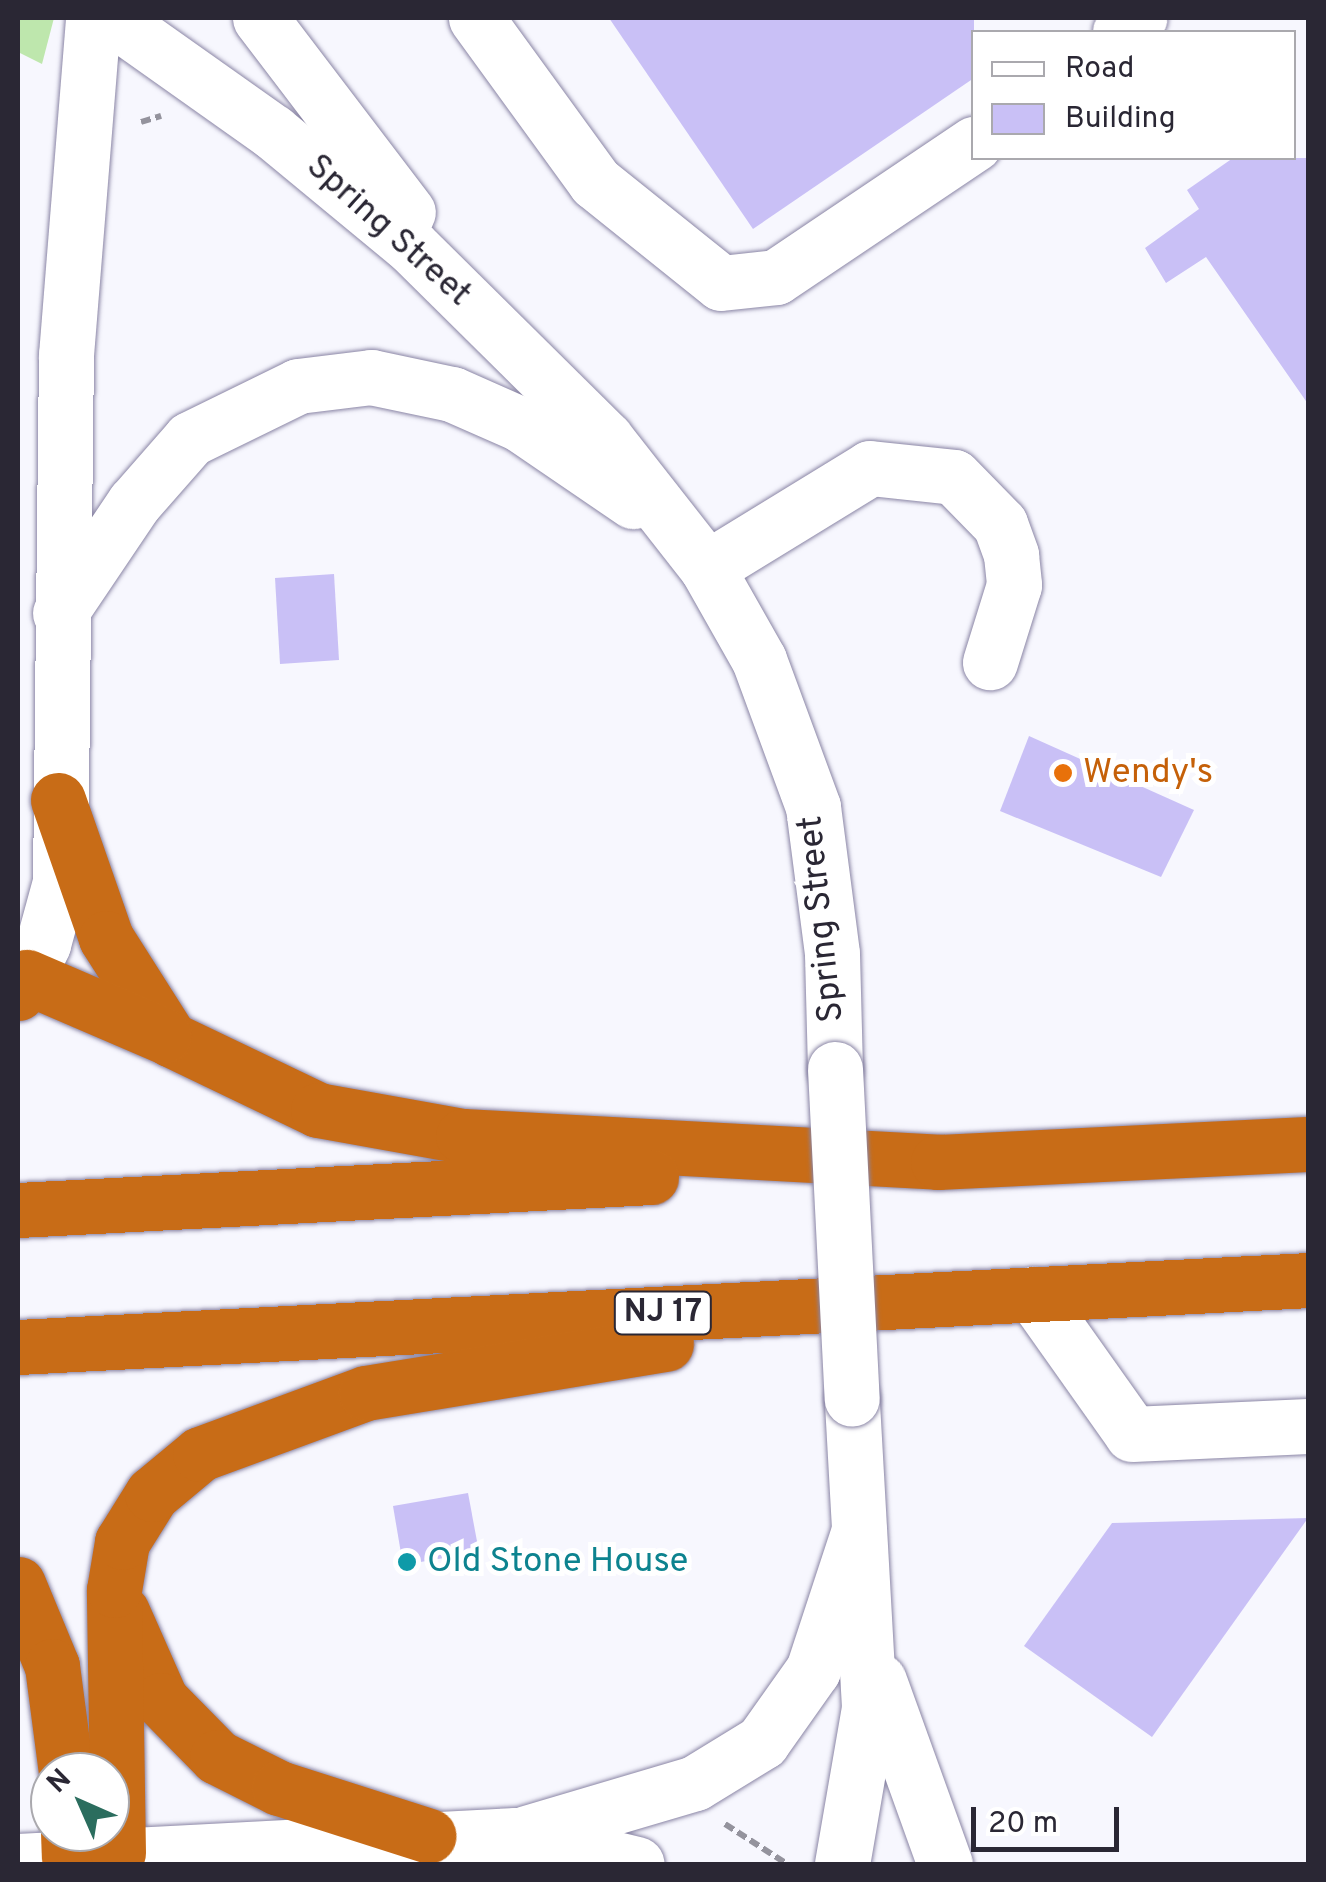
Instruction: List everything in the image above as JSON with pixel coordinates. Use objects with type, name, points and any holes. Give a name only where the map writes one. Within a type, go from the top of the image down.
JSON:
[{"type":"highway","points":[[58,800],[106,938],[170,1039]]},
{"type":"highway","points":[[21,981],[170,1039],[272,1094],[380,1124],[938,1162]]},
{"type":"highway","points":[[18,1210],[1308,1144]]},
{"type":"highway","name":"NJ 17","points":[[18,1347],[1308,1280]]},
{"type":"highway","points":[[98,1853],[114,1590],[122,1542],[152,1494],[200,1454],[274,1422],[366,1392],[945,1299]]},
{"type":"highway","points":[[18,1584],[52,1666],[63,1752]]},
{"type":"highway","points":[[114,1590],[160,1700],[217,1757],[279,1788],[428,1836]]},
{"type":"street","points":[[21,981],[60,882],[60,613],[66,355],[93,18]]},
{"type":"street","name":"Spring Street","points":[[112,18],[340,184],[505,337],[695,551],[759,660],[812,807],[831,939],[859,1530],[870,1654],[842,1864]]},
{"type":"street","points":[[260,18],[505,337]]},
{"type":"street","points":[[476,18],[596,182],[722,283],[776,276],[971,146]]},
{"type":"street","points":[[60,613],[134,502],[190,439],[262,396],[334,380],[410,381],[485,407],[695,551],[870,468],[954,477],[980,498],[1012,555],[1014,584],[990,662]]},
{"type":"street","points":[[1033,1294],[1132,1434],[1308,1426]]},
{"type":"street","points":[[516,1850],[696,1783],[762,1742],[813,1670],[859,1530]]},
{"type":"street","points":[[870,1654],[945,1864]]},
{"type":"street","points":[[98,1853],[428,1836],[637,1864]]},
{"type":"path","points":[[705,1811],[787,1864]]},
{"type":"green space","points":[[18,18],[54,18],[42,64],[18,52]]},
{"type":"building","points":[[609,18],[974,18],[971,80],[753,229]]},
{"type":"building","points":[[1308,158],[1308,404],[1206,257],[1166,283],[1145,248],[1199,209],[1187,190],[1230,160]]},
{"type":"building","points":[[334,574],[339,660],[280,664],[275,578]]},
{"type":"building","name":"Wendy's","points":[[1029,736],[1194,810],[1161,877],[1000,811]]},
{"type":"building","points":[[468,1493],[479,1552],[403,1565],[393,1506]]},
{"type":"building","points":[[1308,1518],[1152,1737],[1024,1646],[1112,1523]]},
{"type":"place","name":"Wendy's","points":[[1063,773]]},
{"type":"place","name":"Old Stone House","points":[[407,1562]]}]
